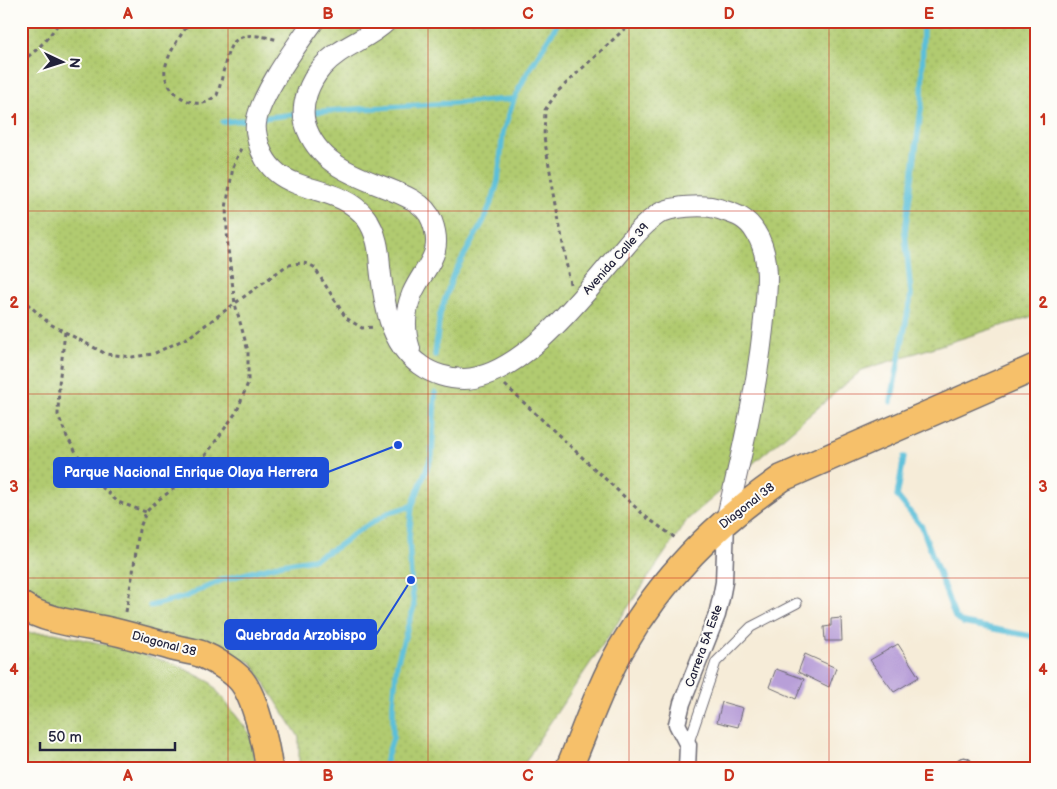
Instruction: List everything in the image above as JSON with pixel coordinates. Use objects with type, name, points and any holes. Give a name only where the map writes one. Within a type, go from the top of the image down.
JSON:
[{"type":"main road","name":"Diagonal 38","points":[[569,768],[621,650],[656,596],[694,552],[726,520],[782,478],[1036,367]]},
{"type":"main road","name":"Diagonal 38","points":[[21,605],[27,609],[68,622],[122,632],[201,654],[220,665],[240,679],[258,717],[269,768]]},
{"type":"street","points":[[252,126],[294,48],[314,21]]},
{"type":"street","points":[[387,21],[377,30],[336,54],[321,68],[307,91],[303,114],[309,135],[318,150],[330,161],[356,176],[408,198],[422,207],[432,220],[436,240],[435,255],[413,292],[406,310],[404,329],[414,360]]},
{"type":"street","name":"Avenida Calle 39","points":[[252,126],[259,148],[266,162],[275,172],[287,180],[348,202],[366,218],[378,241],[383,292],[391,326],[396,338],[414,360],[428,371],[459,379],[476,378],[492,373],[509,364],[529,349],[574,306],[641,228],[660,212],[679,208],[712,206],[741,216],[756,233],[766,259],[767,291],[759,368],[753,402],[726,520]]},
{"type":"street","name":"Carrera 5A Este","points":[[687,768],[688,745],[677,724],[682,703],[717,614],[721,598],[724,582],[726,520]]},
{"type":"lane","points":[[688,745],[716,662],[751,627],[797,603]]},
{"type":"path","points":[[21,61],[28,57],[52,33],[60,21]]},
{"type":"path","points":[[191,21],[174,48],[165,68],[165,79],[171,89],[181,97],[193,102],[206,102],[217,95],[227,52],[234,41],[243,35],[261,35],[278,40],[285,34]]},
{"type":"path","points":[[574,306],[544,137],[545,110],[558,91],[633,21]]},
{"type":"path","points":[[122,632],[139,530],[146,512],[172,490],[208,452],[237,411],[248,383],[248,351],[235,304],[228,249],[226,208],[233,167],[252,126]]},
{"type":"path","points":[[242,148],[246,155]]},
{"type":"path","points":[[21,298],[50,324],[106,354],[132,357],[153,354],[189,338],[286,266],[299,262],[307,263],[314,268],[346,318],[362,328],[376,327],[375,318]]},
{"type":"path","points":[[65,332],[59,384],[58,415],[67,437],[91,477],[118,502],[146,512]]},
{"type":"path","points":[[492,373],[646,517],[694,552]]},
{"type":"green space","points":[[21,21],[1036,21],[1036,315],[862,370],[687,520],[541,736],[522,768],[299,768],[299,737],[251,662],[69,611],[21,593]]},
{"type":"green space","points":[[21,630],[27,633],[54,633],[117,647],[175,664],[210,682],[251,735],[256,768],[21,768]]},
{"type":"building","points":[[841,618],[842,641],[825,641],[824,627],[831,626],[831,619]]},
{"type":"building","points":[[898,644],[919,677],[894,692],[870,660]]},
{"type":"building","points":[[805,654],[836,668],[829,687],[798,672]]},
{"type":"building","points":[[776,669],[804,679],[796,699],[769,687]]},
{"type":"building","points":[[722,702],[743,708],[738,727],[717,722]]},
{"type":"waterway","points":[[435,355],[440,314],[453,275],[483,222],[493,198],[498,181],[503,132],[514,99],[559,21]]},
{"type":"waterway","points":[[891,402],[911,295],[905,232],[922,102],[923,21]]},
{"type":"waterway","points":[[312,112],[514,99]]},
{"type":"waterway","points":[[262,118],[296,114]]},
{"type":"waterway","points":[[223,122],[253,119]]},
{"type":"waterway","points":[[386,768],[386,760],[393,738],[393,704],[397,663],[414,606],[409,536],[412,506],[432,455],[435,393]]},
{"type":"waterway","points":[[904,457],[897,496],[922,527],[955,617],[963,623],[1036,637]]},
{"type":"waterway","points":[[150,606],[185,597],[222,580],[282,564],[313,559],[337,547],[358,531],[388,513],[412,506]]},
{"type":"place","name":"Parque Nacional Enrique Olaya Herrera","points":[[398,445]]},
{"type":"place","name":"Quebrada Arzobispo","points":[[411,580]]}]
